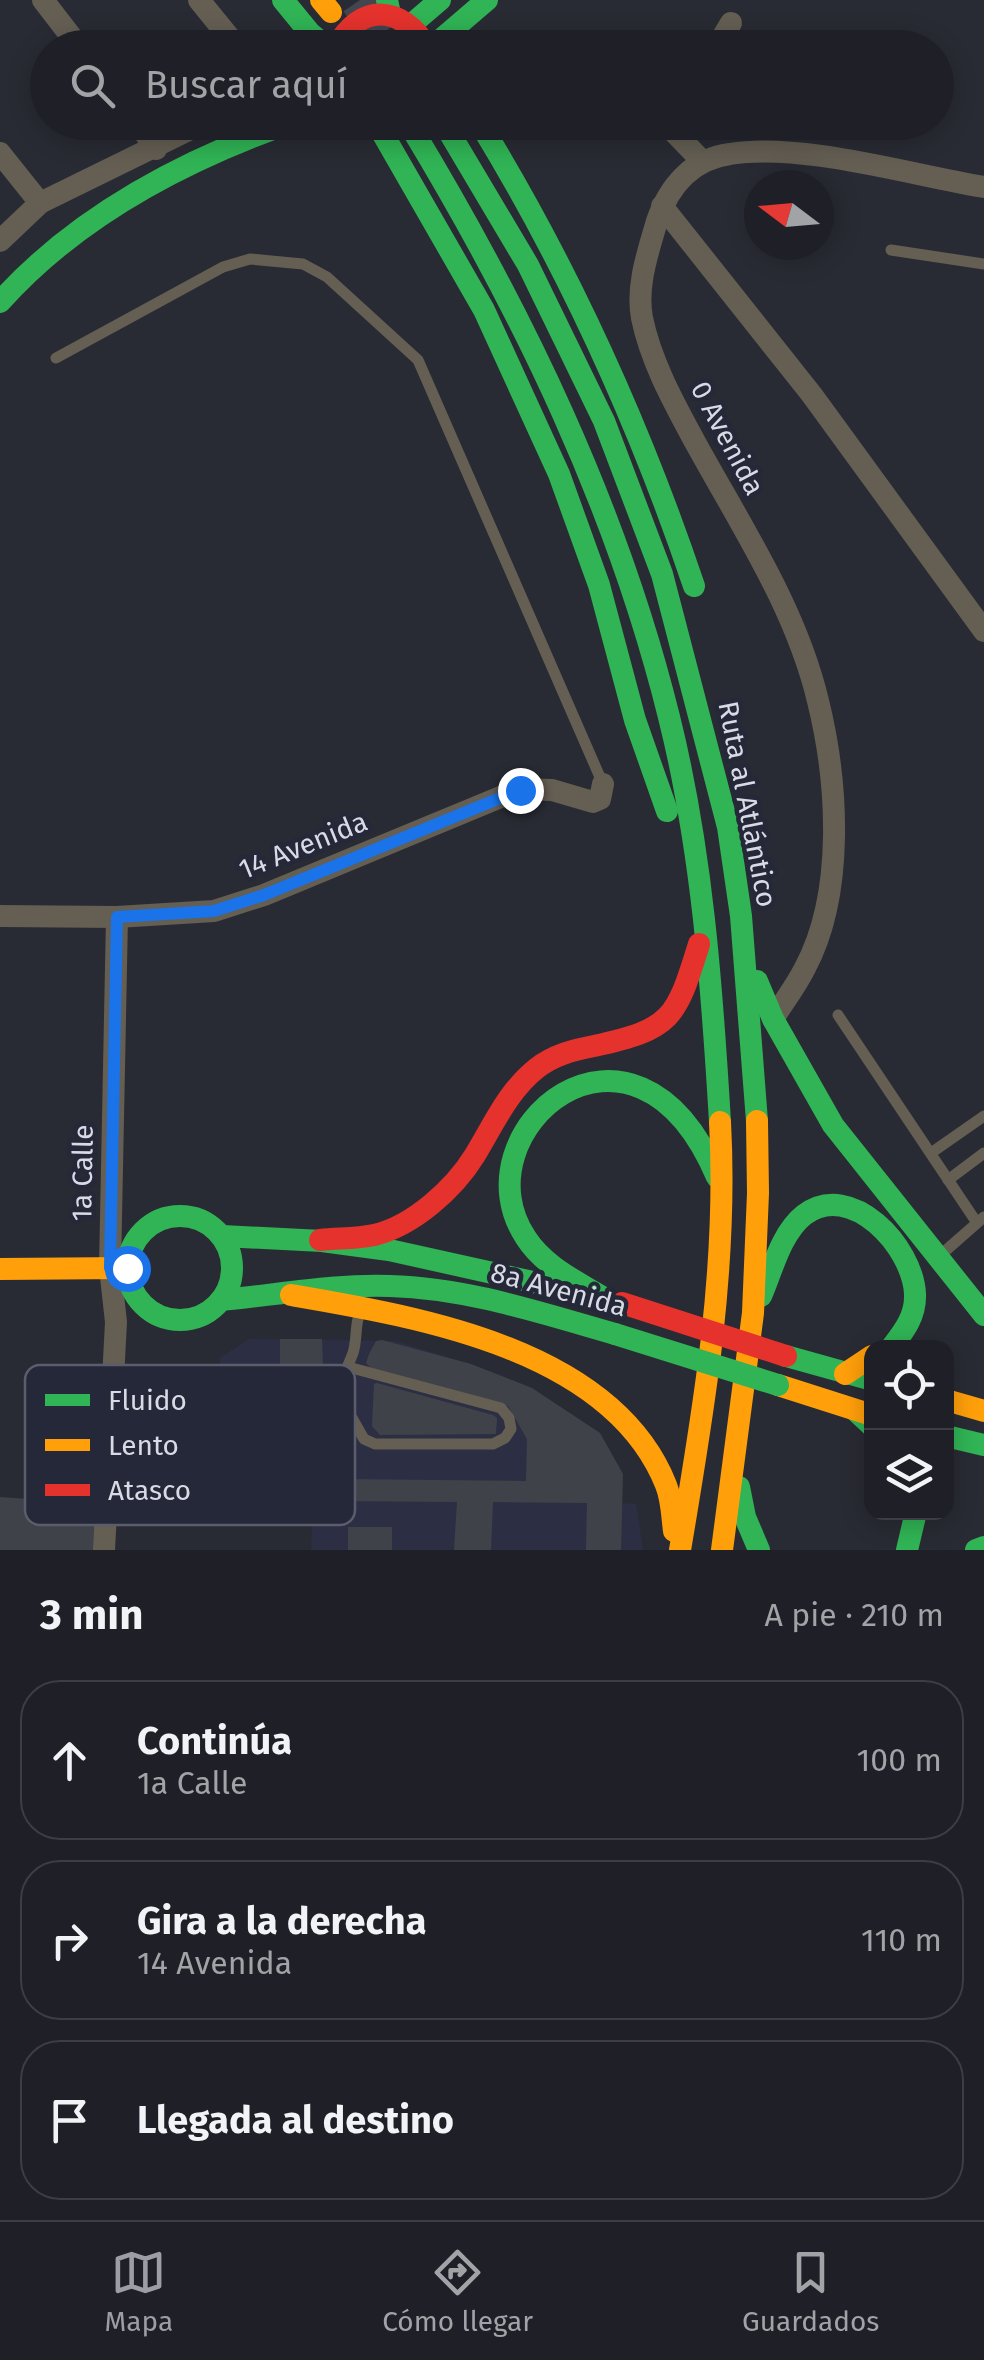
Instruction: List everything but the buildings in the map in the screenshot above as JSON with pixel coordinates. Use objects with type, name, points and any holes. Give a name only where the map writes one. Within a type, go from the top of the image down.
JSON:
[{"type":"main road","points":[[282,0],[307,30]]},
{"type":"main road","points":[[347,30],[361,18],[440,0]]},
{"type":"main road","points":[[451,30],[487,0]]},
{"type":"main road","points":[[0,302],[36,264],[99,218],[186,167],[246,140]]},
{"type":"main road","points":[[386,140],[484,310],[559,474],[599,586],[656,783],[698,885]]},
{"type":"main road","points":[[419,140],[472,224],[558,394],[644,622],[670,720],[705,926],[721,1120],[722,1188],[718,1298],[678,1550]]},
{"type":"main road","name":"Ruta al Atlántico","points":[[454,140],[528,265],[604,421],[662,574],[728,827],[741,916],[756,1094],[758,1193],[753,1313],[722,1550]]},
{"type":"main road","points":[[489,140],[562,266],[630,410],[673,520],[700,609]]},
{"type":"main road","points":[[723,718],[727,738],[728,827]]},
{"type":"main road","points":[[741,916],[759,990],[833,1124],[984,1315]]},
{"type":"main road","points":[[320,1240],[380,1234],[431,1204],[472,1162],[511,1091],[543,1064],[563,1052],[636,1038],[662,1027],[677,1008],[705,926]]},
{"type":"main road","points":[[613,1300],[548,1264],[525,1237],[514,1214],[511,1181],[516,1146],[544,1103],[579,1084],[612,1080],[635,1084],[676,1110],[701,1138],[722,1188]]},
{"type":"main road","points":[[753,1313],[790,1233],[805,1215],[834,1202],[879,1226],[897,1243],[911,1269],[918,1294],[914,1316],[900,1340]]},
{"type":"main road","points":[[163,1217],[196,1217],[210,1224],[230,1251],[232,1268],[230,1285],[210,1312],[179,1321],[148,1310],[118,1268],[137,1237],[163,1217]]},
{"type":"main road","name":"8a Avenida","points":[[222,1236],[256,1241],[320,1240],[467,1265],[613,1300],[864,1378]]},
{"type":"main road","points":[[0,1269],[118,1268]]},
{"type":"main road","name":"8a Avenida","points":[[221,1300],[330,1288],[390,1286],[449,1292],[615,1334],[778,1385],[864,1417]]},
{"type":"main road","points":[[290,1295],[362,1306],[456,1332],[552,1367],[614,1408],[640,1438],[666,1484],[678,1550]]},
{"type":"main road","points":[[846,1374],[864,1362]]},
{"type":"main road","points":[[954,1402],[984,1411]]},
{"type":"main road","points":[[954,1438],[984,1445]]},
{"type":"main road","points":[[734,1459],[745,1517],[759,1550]]},
{"type":"main road","points":[[907,1550],[915,1520]]},
{"type":"main road","points":[[976,1550],[984,1546]]},
{"type":"street","points":[[42,0],[66,30]]},
{"type":"street","points":[[199,0],[223,30]]},
{"type":"street","points":[[727,30],[731,23]]},
{"type":"street","points":[[158,140],[186,167]]},
{"type":"street","points":[[0,240],[40,202],[173,140]]},
{"type":"street","points":[[682,140],[702,161],[731,153],[778,154],[837,160],[984,187]]},
{"type":"street","points":[[0,153],[40,202]]},
{"type":"street","name":"0 Avenida","points":[[702,161],[686,172],[662,206],[640,289],[642,316],[668,392],[773,583],[800,644],[818,701],[832,776],[834,832],[828,898],[806,968],[773,1020]]},
{"type":"street","points":[[662,206],[812,395],[984,632]]},
{"type":"street","name":"14 Avenida","points":[[0,916],[117,917],[214,911],[264,895],[520,790],[552,790],[593,802],[600,799],[603,784]]},
{"type":"street","name":"1a Calle","points":[[114,1365],[118,1268],[117,917]]},
{"type":"street","name":"1a Calle","points":[[104,1550],[105,1525]]},
{"type":"lane","points":[[891,250],[984,264]]},
{"type":"lane","points":[[56,358],[223,267],[250,260],[303,264],[328,277],[418,360],[603,784]]},
{"type":"lane","points":[[838,1014],[948,1180],[980,1220],[937,1259]]},
{"type":"lane","points":[[930,1153],[984,1116]]},
{"type":"lane","points":[[948,1180],[984,1153]]},
{"type":"lane","points":[[348,1365],[362,1306]]},
{"type":"lane","points":[[355,1368],[501,1408],[511,1429],[505,1438],[493,1444],[375,1444],[364,1439],[355,1423]]},
{"type":"shaded area","points":[[249,1339],[395,1341],[532,1388],[600,1433],[623,1474],[621,1503],[636,1504],[643,1550],[311,1550],[312,1525],[355,1525],[355,1365],[220,1365],[220,1358]]},
{"type":"tunnel","points":[[360,0],[381,30]]},
{"type":"traffic: fast","points":[[283,0],[308,30]]},
{"type":"traffic: fast","points":[[387,0],[390,14]]},
{"type":"traffic: fast","points":[[412,24],[440,0]]},
{"type":"traffic: fast","points":[[452,30],[487,0]]},
{"type":"traffic: fast","points":[[0,302],[30,271],[98,217],[172,173],[245,140]]},
{"type":"traffic: fast","points":[[386,140],[484,310],[559,474],[599,585],[635,720],[667,811]]},
{"type":"traffic: fast","points":[[419,140],[492,269],[563,413],[623,562],[648,639],[680,767],[698,868],[720,1122]]},
{"type":"traffic: fast","points":[[454,140],[528,265],[604,421],[662,574],[728,827],[741,916],[757,1121]]},
{"type":"traffic: fast","points":[[490,140],[543,234],[600,348],[650,465],[694,586]]},
{"type":"traffic: fast","points":[[757,981],[773,1019],[833,1125],[984,1315]]},
{"type":"traffic: fast","points":[[604,1298],[551,1265],[526,1238],[510,1197],[514,1156],[533,1120],[563,1094],[601,1081],[642,1088],[682,1118],[717,1177]]},
{"type":"traffic: fast","points":[[761,1296],[783,1242],[796,1223],[822,1206],[841,1206],[876,1223],[891,1239],[912,1276],[914,1309],[897,1340]]},
{"type":"traffic: fast","points":[[180,1216],[200,1219],[217,1231],[229,1248],[232,1268],[229,1288],[217,1305],[200,1317],[180,1320],[160,1317],[143,1305],[131,1288],[128,1268],[131,1248],[143,1231],[160,1219],[180,1216]]},
{"type":"traffic: fast","points":[[222,1236],[322,1241],[389,1250],[587,1294]]},
{"type":"traffic: fast","points":[[221,1300],[347,1287],[419,1288],[504,1303],[615,1334]]},
{"type":"traffic: fast","points":[[615,1334],[778,1385]]},
{"type":"traffic: fast","points":[[786,1356],[864,1378]]},
{"type":"traffic: fast","points":[[857,1412],[864,1419]]},
{"type":"traffic: fast","points":[[954,1438],[984,1445]]},
{"type":"traffic: fast","points":[[739,1487],[745,1517],[759,1550]]},
{"type":"traffic: fast","points":[[907,1550],[914,1520]]},
{"type":"traffic: fast","points":[[976,1550],[984,1547]]},
{"type":"traffic: slow","points":[[321,0],[331,12]]},
{"type":"traffic: slow","points":[[722,1550],[753,1313],[757,1121]]},
{"type":"traffic: slow","points":[[680,1550],[717,1284],[720,1122]]},
{"type":"traffic: slow","points":[[0,1269],[127,1268]]},
{"type":"traffic: slow","points":[[291,1295],[452,1329],[506,1347],[557,1371],[603,1401],[640,1439],[666,1485],[674,1531]]},
{"type":"traffic: slow","points":[[845,1374],[864,1361]]},
{"type":"traffic: slow","points":[[778,1385],[864,1412]]},
{"type":"traffic: slow","points":[[954,1402],[984,1411]]},
{"type":"traffic: jam","points":[[349,30],[369,16],[381,15],[394,17],[414,30]]},
{"type":"traffic: jam","points":[[320,1240],[367,1236],[418,1215],[466,1168],[509,1098],[537,1068],[564,1054],[640,1033],[667,1017],[684,989],[699,944]]},
{"type":"traffic: jam","points":[[622,1303],[786,1356]]},
{"type":"route","points":[[127,1268],[110,1268],[117,917],[214,911],[264,895],[520,790]]}]
